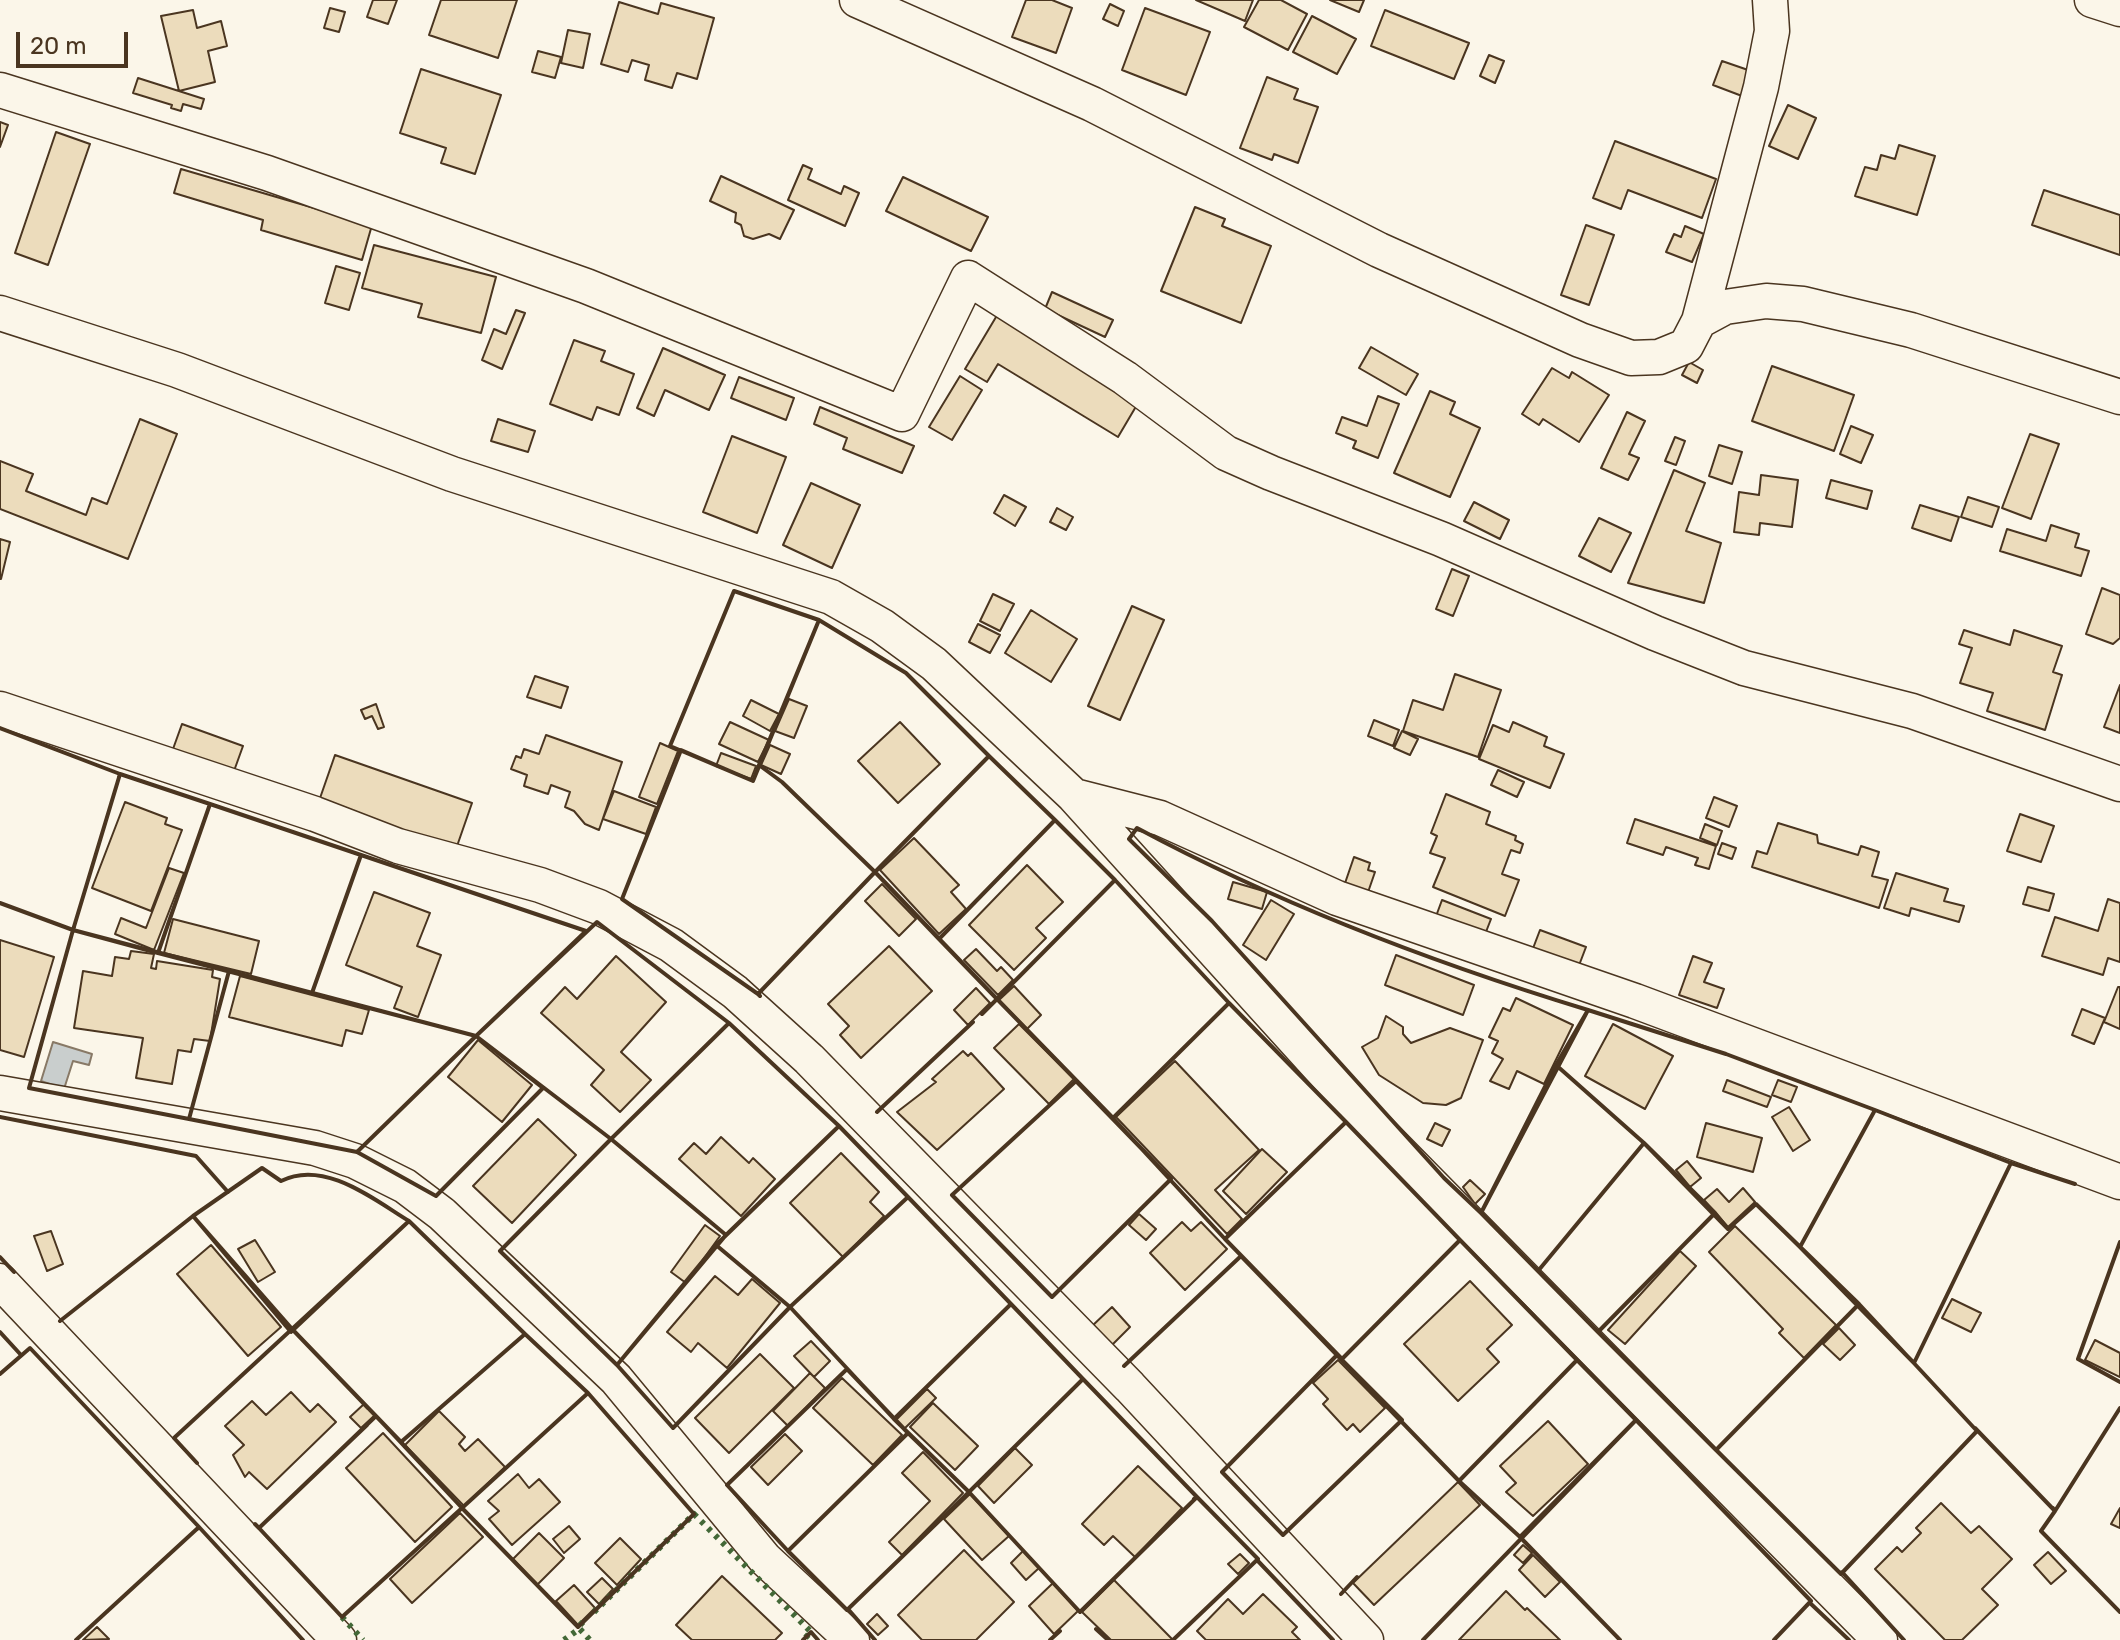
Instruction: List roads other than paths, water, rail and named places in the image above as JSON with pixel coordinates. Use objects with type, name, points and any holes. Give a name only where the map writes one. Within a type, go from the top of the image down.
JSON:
[{"type":"street","points":[[857,0],[1092,104],[1379,250],[1580,340],[1631,358],[1659,357],[1686,346],[1699,321],[1761,87],[1772,31],[1770,0]]},
{"type":"street","points":[[2092,0],[2120,9]]},
{"type":"street","points":[[0,90],[267,173],[572,281],[902,414],[968,278],[1125,378],[1226,453],[1271,473],[1441,539],[1655,633],[1744,668],[1912,711],[2120,784]]},
{"type":"street","points":[[1699,321],[1725,307],[1766,301],[1803,304],[1911,330],[2120,397]]},
{"type":"street","points":[[0,313],[177,370],[452,474],[831,597],[882,626],[934,664],[1074,796],[1358,1110],[1880,1640]]},
{"type":"street","points":[[0,709],[301,809],[398,846],[540,885],[599,907],[671,945],[735,992],[809,1059],[1130,1387],[1366,1640]]},
{"type":"street","points":[[1074,796],[1160,818],[1337,898],[1635,1001],[2120,1182]]},
{"type":"street","points":[[0,1093],[315,1148],[355,1161],[405,1186],[442,1214],[616,1379],[765,1559],[852,1640]]},
{"type":"street","points":[[0,1281],[339,1640]]}]
